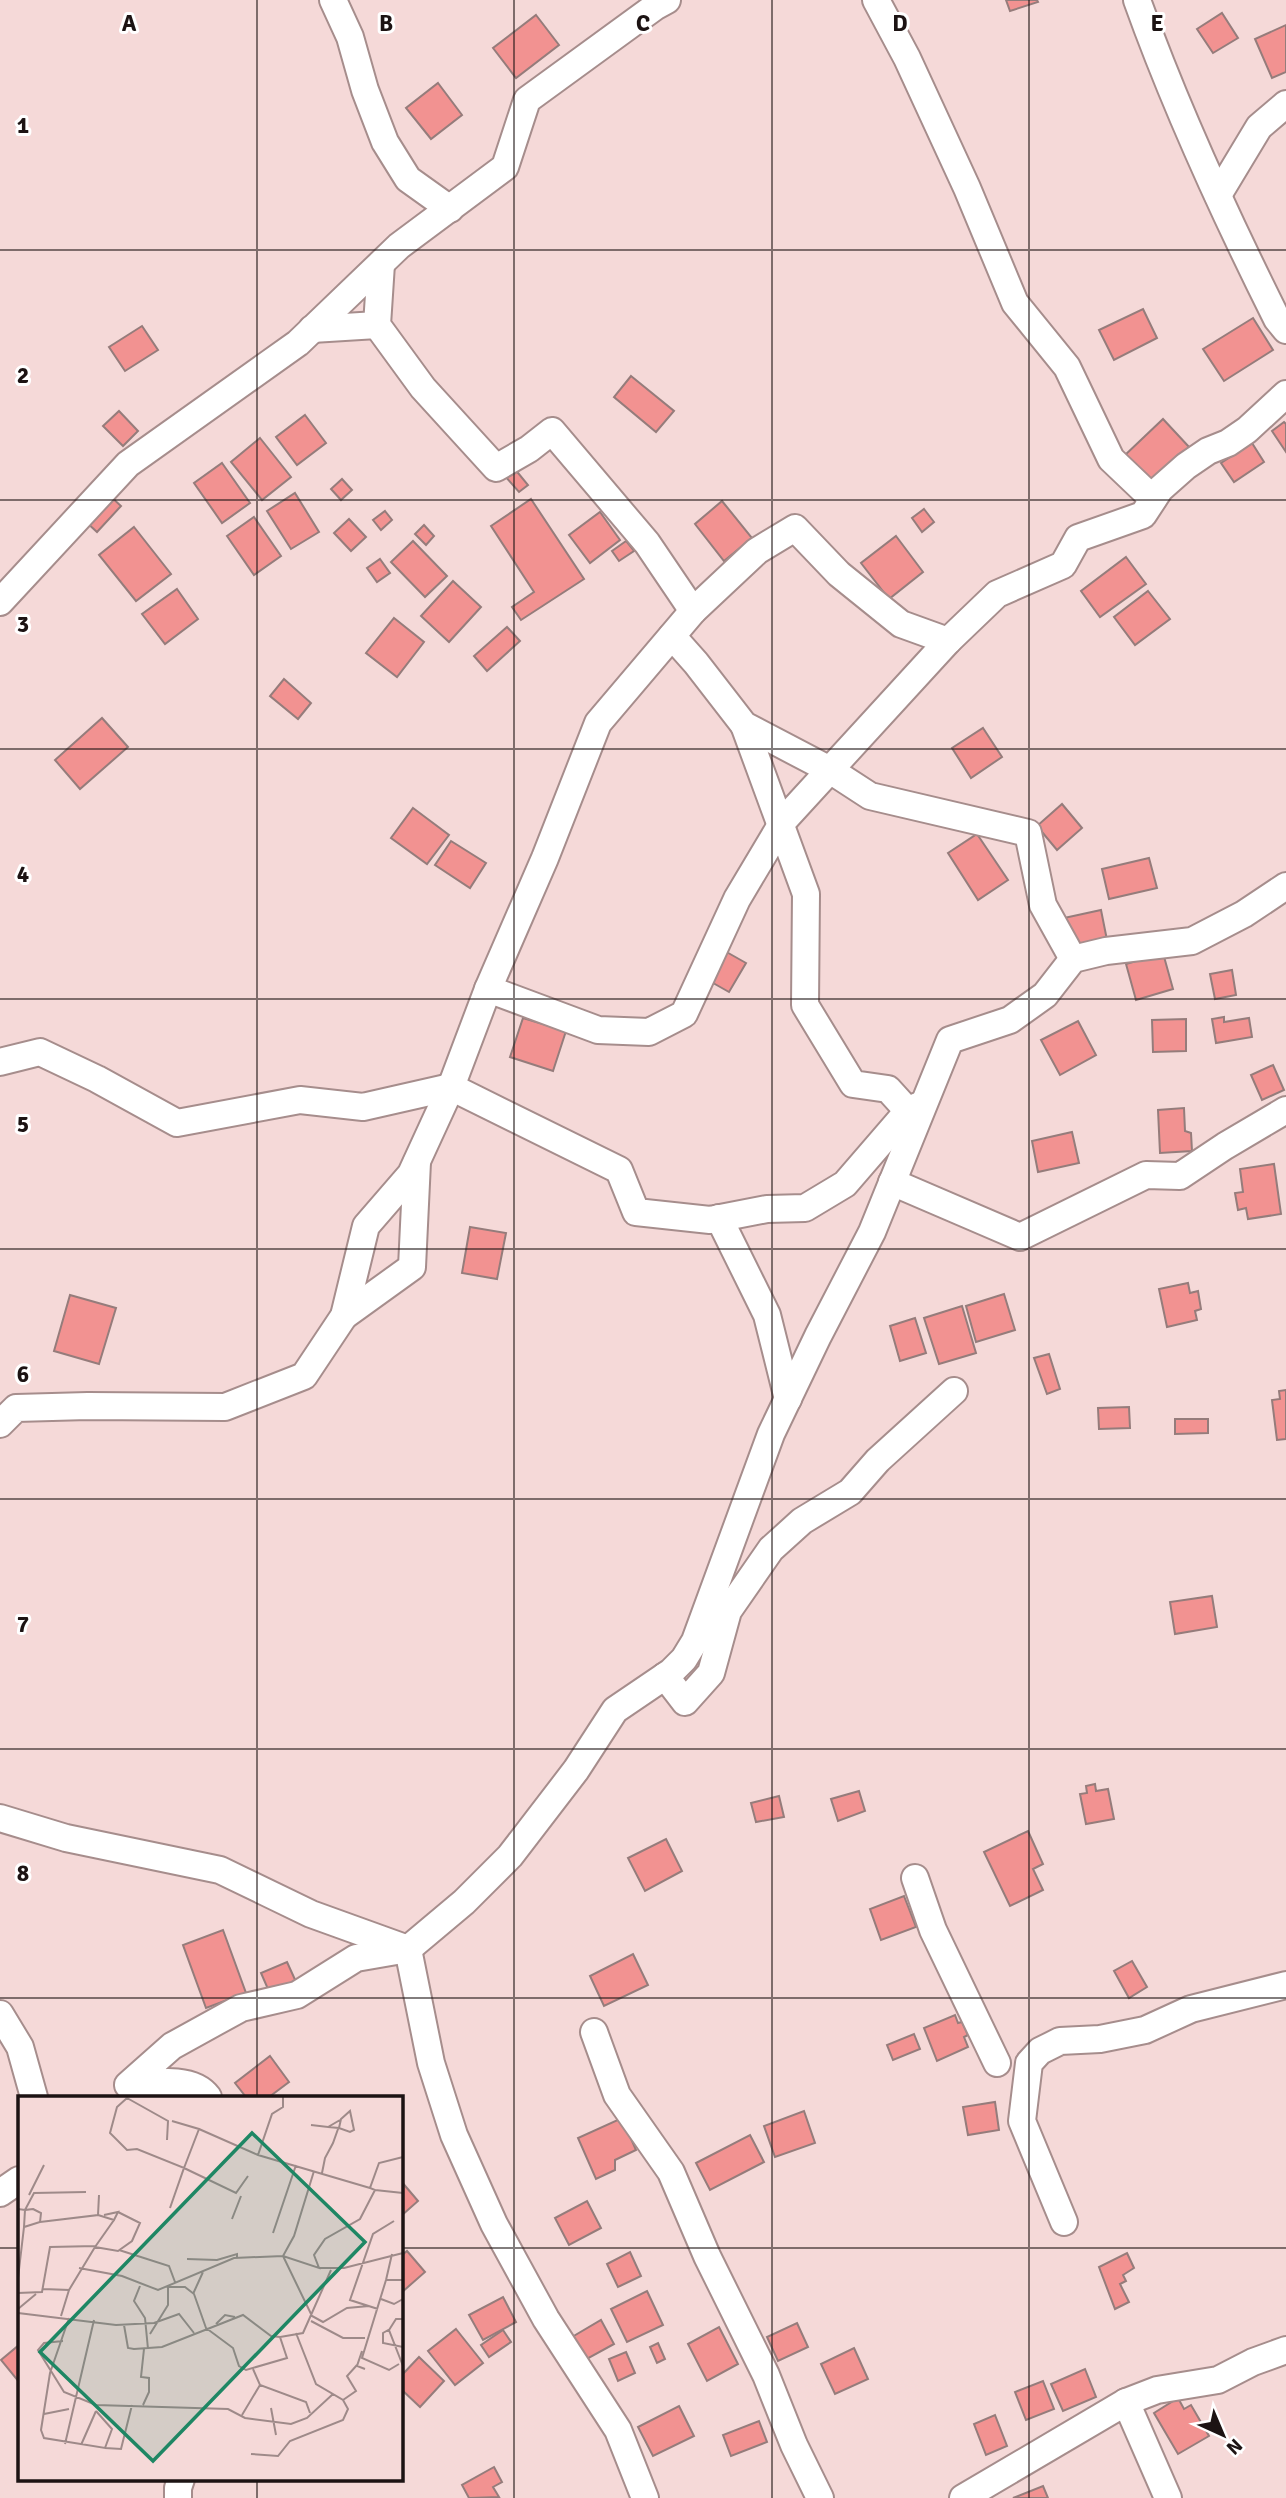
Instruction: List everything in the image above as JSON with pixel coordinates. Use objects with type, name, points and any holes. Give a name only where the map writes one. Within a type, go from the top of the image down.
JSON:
[{"type":"street","points":[[332,0],[350,37],[365,90],[385,142],[408,179],[450,209]]},
{"type":"street","points":[[0,602],[128,464],[298,343],[399,246],[505,167],[527,100],[667,0]]},
{"type":"street","points":[[876,0],[967,188],[1015,303],[1067,367],[1111,459],[1153,499]]},
{"type":"street","points":[[1137,0],[1160,64],[1217,195],[1277,319],[1286,330]]},
{"type":"street","points":[[1217,195],[1259,127],[1286,104]]},
{"type":"street","points":[[381,264],[377,325],[423,388],[496,468],[529,449],[552,431],[647,543],[693,611]]},
{"type":"street","points":[[312,329],[377,325]]},
{"type":"street","points":[[488,989],[598,1030],[649,1032],[684,1014],[737,899],[780,825],[948,641],[997,594],[1063,565],[1077,538],[1143,515],[1160,489],[1186,466],[1247,430],[1286,394]]},
{"type":"street","points":[[0,1424],[16,1408],[225,1407],[304,1376],[344,1316],[366,1226],[411,1174],[451,1087],[488,989],[545,858],[598,723],[693,611],[757,551],[795,528],[839,574],[901,624],[948,641]]},
{"type":"street","points":[[672,636],[744,725],[806,894],[805,1005],[853,1084],[888,1089],[916,1107]]},
{"type":"street","points":[[744,725],[830,770],[870,796],[1028,833],[1043,905],[1073,959]]},
{"type":"street","points":[[120,2091],[172,2046],[242,2008],[297,1995],[356,1958],[408,1949],[464,1902],[510,1856],[576,1770],[614,1710],[684,1659],[695,1641],[771,1434],[872,1232],[892,1182],[916,1107],[950,1040],[1010,1020],[1045,995],[1073,959],[1106,951],[1192,941],[1244,914],[1286,886]]},
{"type":"street","points":[[0,1062],[40,1052],[97,1079],[177,1123],[300,1100],[363,1107],[451,1087],[619,1170],[636,1212],[710,1220],[767,1209],[805,1208],[845,1184],[916,1107]]},
{"type":"street","points":[[892,1182],[1020,1237],[1146,1175],[1180,1177],[1225,1146],[1286,1110]]},
{"type":"street","points":[[344,1316],[412,1267],[417,1161]]},
{"type":"street","points":[[719,1218],[767,1315],[789,1399]]},
{"type":"street","points":[[664,1676],[685,1702],[711,1673],[728,1611],[771,1549],[802,1521],[850,1492],[878,1460],[954,1391]]},
{"type":"street","points":[[0,1818],[66,1838],[220,1870],[311,1914],[408,1949]]},
{"type":"street","points":[[915,1878],[933,1930],[997,2063],[1024,2108]]},
{"type":"street","points":[[408,1949],[431,2063],[454,2135],[494,2224],[540,2307],[618,2430],[645,2498]]},
{"type":"street","points":[[1064,2221],[1023,2121],[1029,2063],[1035,2056],[1060,2041],[1100,2039],[1144,2029],[1191,2009],[1286,1985]]},
{"type":"street","points":[[0,2014],[20,2047],[34,2096]]},
{"type":"street","points":[[594,2032],[617,2095],[671,2172],[707,2256],[766,2375],[794,2445],[820,2498]]},
{"type":"street","points":[[997,2063],[1035,2056]]},
{"type":"street","points":[[120,2091],[174,2080],[204,2092],[207,2096]]},
{"type":"street","points":[[0,2193],[18,2181]]},
{"type":"street","points":[[962,2498],[1126,2402],[1157,2390],[1217,2380],[1253,2362],[1286,2350]]},
{"type":"street","points":[[1126,2402],[1168,2498]]},
{"type":"street","points":[[178,2498],[181,2480]]},
{"type":"building","points":[[1006,0],[1037,0],[1038,2],[1010,11]]},
{"type":"building","points":[[1222,13],[1238,38],[1213,53],[1197,29]]},
{"type":"building","points":[[536,15],[559,45],[516,78],[493,48]]},
{"type":"building","points":[[1286,25],[1286,72],[1272,78],[1255,39]]},
{"type":"building","points":[[438,83],[462,115],[431,139],[406,108]]},
{"type":"building","points":[[1143,309],[1157,338],[1114,360],[1099,330]]},
{"type":"building","points":[[1253,318],[1273,350],[1224,381],[1203,349]]},
{"type":"building","points":[[142,326],[158,350],[125,371],[109,347]]},
{"type":"building","points":[[631,376],[674,411],[656,432],[614,397]]},
{"type":"building","points":[[119,411],[138,431],[123,446],[103,426]]},
{"type":"building","points":[[305,415],[326,443],[297,465],[276,437]]},
{"type":"building","points":[[1163,419],[1190,448],[1151,484],[1124,456]]},
{"type":"building","points":[[1284,422],[1286,424],[1286,452],[1272,431]]},
{"type":"building","points":[[260,438],[291,477],[262,500],[231,462]]},
{"type":"building","points":[[1252,443],[1264,462],[1234,482],[1221,463]]},
{"type":"building","points":[[222,463],[250,503],[222,523],[194,483]]},
{"type":"building","points":[[514,468],[528,485],[519,492],[505,476]]},
{"type":"building","points":[[342,479],[352,490],[341,500],[331,489]]},
{"type":"building","points":[[295,493],[319,532],[291,549],[267,511]]},
{"type":"building","points":[[109,495],[121,506],[97,532],[85,521]]},
{"type":"building","points":[[531,499],[584,579],[521,620],[512,607],[534,592],[491,526]]},
{"type":"building","points":[[722,501],[752,538],[724,561],[695,524]]},
{"type":"building","points":[[924,509],[934,522],[922,532],[912,518]]},
{"type":"building","points":[[385,511],[392,520],[381,530],[373,520]]},
{"type":"building","points":[[600,512],[620,540],[590,563],[569,535]]},
{"type":"building","points":[[254,517],[281,556],[254,575],[227,536]]},
{"type":"building","points":[[349,519],[366,537],[351,551],[334,533]]},
{"type":"building","points":[[424,525],[434,536],[426,545],[415,534]]},
{"type":"building","points":[[134,527],[171,574],[136,601],[99,555]]},
{"type":"building","points":[[896,536],[923,572],[889,599],[861,563]]},
{"type":"building","points":[[413,541],[447,576],[425,597],[391,562]]},
{"type":"building","points":[[626,541],[634,551],[619,561],[612,551]]},
{"type":"building","points":[[1126,557],[1146,584],[1100,617],[1081,591]]},
{"type":"building","points":[[380,559],[390,573],[377,582],[367,568]]},
{"type":"building","points":[[453,581],[481,607],[449,642],[421,616]]},
{"type":"building","points":[[177,589],[198,619],[165,644],[142,614]]},
{"type":"building","points":[[1148,591],[1170,619],[1135,645],[1114,617]]},
{"type":"building","points":[[394,618],[424,642],[397,677],[366,653]]},
{"type":"building","points":[[507,627],[520,641],[487,671],[474,656]]},
{"type":"building","points":[[284,679],[311,703],[298,719],[270,696]]},
{"type":"building","points":[[102,718],[128,747],[80,789],[55,760]]},
{"type":"building","points":[[983,728],[1002,757],[971,778],[952,748]]},
{"type":"building","points":[[1062,804],[1082,828],[1057,850],[1037,826]]},
{"type":"building","points":[[413,808],[449,835],[427,864],[391,838]]},
{"type":"building","points":[[977,834],[1008,880],[978,900],[948,853]]},
{"type":"building","points":[[451,841],[486,863],[470,888],[435,865]]},
{"type":"building","points":[[1149,858],[1157,888],[1109,899],[1102,869]]},
{"type":"building","points":[[1101,910],[1107,940],[1070,948],[1064,918]]},
{"type":"building","points":[[723,950],[746,963],[729,992],[706,979]]},
{"type":"building","points":[[1163,953],[1173,989],[1136,1000],[1126,964]]},
{"type":"building","points":[[1232,970],[1236,995],[1215,999],[1210,974]]},
{"type":"building","points":[[1224,1017],[1224,1022],[1249,1018],[1252,1037],[1216,1043],[1212,1019]]},
{"type":"building","points":[[523,1018],[566,1031],[553,1071],[510,1057]]},
{"type":"building","points":[[1186,1019],[1186,1051],[1153,1052],[1152,1020]]},
{"type":"building","points":[[1078,1021],[1096,1055],[1060,1075],[1041,1040]]},
{"type":"building","points":[[1273,1065],[1284,1090],[1262,1100],[1251,1075]]},
{"type":"building","points":[[1184,1108],[1185,1131],[1191,1133],[1192,1151],[1160,1153],[1158,1110]]},
{"type":"building","points":[[1072,1132],[1079,1163],[1038,1172],[1032,1141]]},
{"type":"building","points":[[1274,1164],[1281,1214],[1248,1219],[1246,1208],[1238,1210],[1235,1193],[1243,1192],[1240,1169]]},
{"type":"building","points":[[470,1227],[506,1233],[497,1279],[462,1273]]},
{"type":"building","points":[[1188,1283],[1190,1293],[1198,1291],[1201,1309],[1195,1311],[1197,1320],[1167,1327],[1159,1289]]},
{"type":"building","points":[[1004,1294],[1015,1330],[976,1342],[966,1306]]},
{"type":"building","points":[[70,1295],[116,1308],[99,1364],[54,1351]]},
{"type":"building","points":[[962,1306],[976,1353],[939,1364],[924,1318]]},
{"type":"building","points":[[915,1318],[926,1353],[900,1361],[890,1326]]},
{"type":"building","points":[[1049,1354],[1060,1389],[1047,1394],[1034,1358]]},
{"type":"building","points":[[1286,1390],[1286,1439],[1277,1440],[1272,1400],[1280,1399],[1279,1391]]},
{"type":"building","points":[[1129,1407],[1130,1428],[1099,1429],[1098,1408]]},
{"type":"building","points":[[1175,1419],[1208,1419],[1208,1433],[1175,1434]]},
{"type":"building","points":[[1212,1596],[1217,1627],[1175,1634],[1170,1602]]},
{"type":"building","points":[[1095,1784],[1096,1791],[1108,1789],[1114,1819],[1086,1824],[1080,1794],[1087,1793],[1086,1786]]},
{"type":"building","points":[[859,1791],[865,1811],[838,1821],[831,1799]]},
{"type":"building","points":[[779,1796],[784,1817],[756,1822],[751,1803]]},
{"type":"building","points":[[1028,1831],[1043,1864],[1033,1869],[1043,1890],[1010,1906],[984,1852]]},
{"type":"building","points":[[666,1839],[682,1871],[645,1891],[628,1858]]},
{"type":"building","points":[[904,1896],[916,1927],[881,1940],[870,1909]]},
{"type":"building","points":[[223,1930],[246,1993],[206,2008],[183,1945]]},
{"type":"building","points":[[633,1954],[648,1985],[604,2006],[590,1976]]},
{"type":"building","points":[[1132,1961],[1147,1987],[1129,1998],[1114,1971]]},
{"type":"building","points":[[287,1962],[297,1984],[271,1996],[261,1973]]},
{"type":"building","points":[[955,2015],[968,2035],[964,2037],[968,2047],[937,2061],[924,2028]]},
{"type":"building","points":[[914,2034],[920,2049],[893,2060],[887,2045]]},
{"type":"building","points":[[270,2056],[289,2082],[270,2096],[245,2096],[235,2083]]},
{"type":"building","points":[[995,2102],[999,2130],[968,2135],[963,2107]]},
{"type":"building","points":[[804,2111],[815,2143],[775,2157],[764,2126]]},
{"type":"building","points":[[622,2118],[636,2150],[615,2160],[615,2170],[596,2179],[578,2138]]},
{"type":"building","points":[[750,2135],[764,2162],[710,2190],[696,2163]]},
{"type":"building","points":[[402,2182],[418,2201],[402,2215]]},
{"type":"building","points":[[587,2201],[601,2228],[569,2245],[555,2218]]},
{"type":"building","points":[[407,2251],[425,2272],[402,2292],[402,2255]]},
{"type":"building","points":[[630,2252],[641,2276],[618,2287],[607,2264]]},
{"type":"building","points":[[1127,2253],[1134,2268],[1123,2275],[1126,2281],[1120,2284],[1129,2302],[1115,2309],[1099,2267]]},
{"type":"building","points":[[647,2291],[663,2325],[627,2342],[611,2309]]},
{"type":"building","points":[[503,2297],[516,2322],[483,2340],[469,2315]]},
{"type":"building","points":[[601,2320],[614,2344],[585,2360],[572,2337]]},
{"type":"building","points":[[797,2323],[808,2347],[778,2361],[767,2337]]},
{"type":"building","points":[[719,2327],[738,2364],[707,2381],[688,2344]]},
{"type":"building","points":[[456,2329],[483,2363],[455,2385],[428,2351]]},
{"type":"building","points":[[503,2330],[511,2342],[489,2357],[481,2345]]},
{"type":"building","points":[[658,2343],[665,2359],[657,2363],[650,2347]]},
{"type":"building","points":[[18,2346],[18,2381],[1,2360]]},
{"type":"building","points":[[854,2348],[868,2379],[835,2394],[821,2364]]},
{"type":"building","points":[[626,2352],[635,2373],[618,2381],[609,2359]]},
{"type":"building","points":[[419,2357],[444,2381],[420,2407],[402,2390],[402,2375]]},
{"type":"building","points":[[1085,2369],[1096,2397],[1063,2411],[1051,2384]]},
{"type":"building","points":[[1043,2381],[1054,2409],[1026,2420],[1015,2392]]},
{"type":"building","points":[[1178,2398],[1184,2409],[1191,2405],[1209,2436],[1178,2454],[1154,2413]]},
{"type":"building","points":[[679,2406],[694,2436],[653,2456],[638,2427]]},
{"type":"building","points":[[995,2415],[1007,2446],[986,2455],[974,2424]]},
{"type":"building","points":[[759,2421],[767,2442],[731,2456],[723,2435]]},
{"type":"building","points":[[494,2467],[502,2482],[493,2487],[499,2497],[469,2498],[462,2485]]},
{"type":"building","points":[[1043,2486],[1048,2498],[1013,2498]]}]
